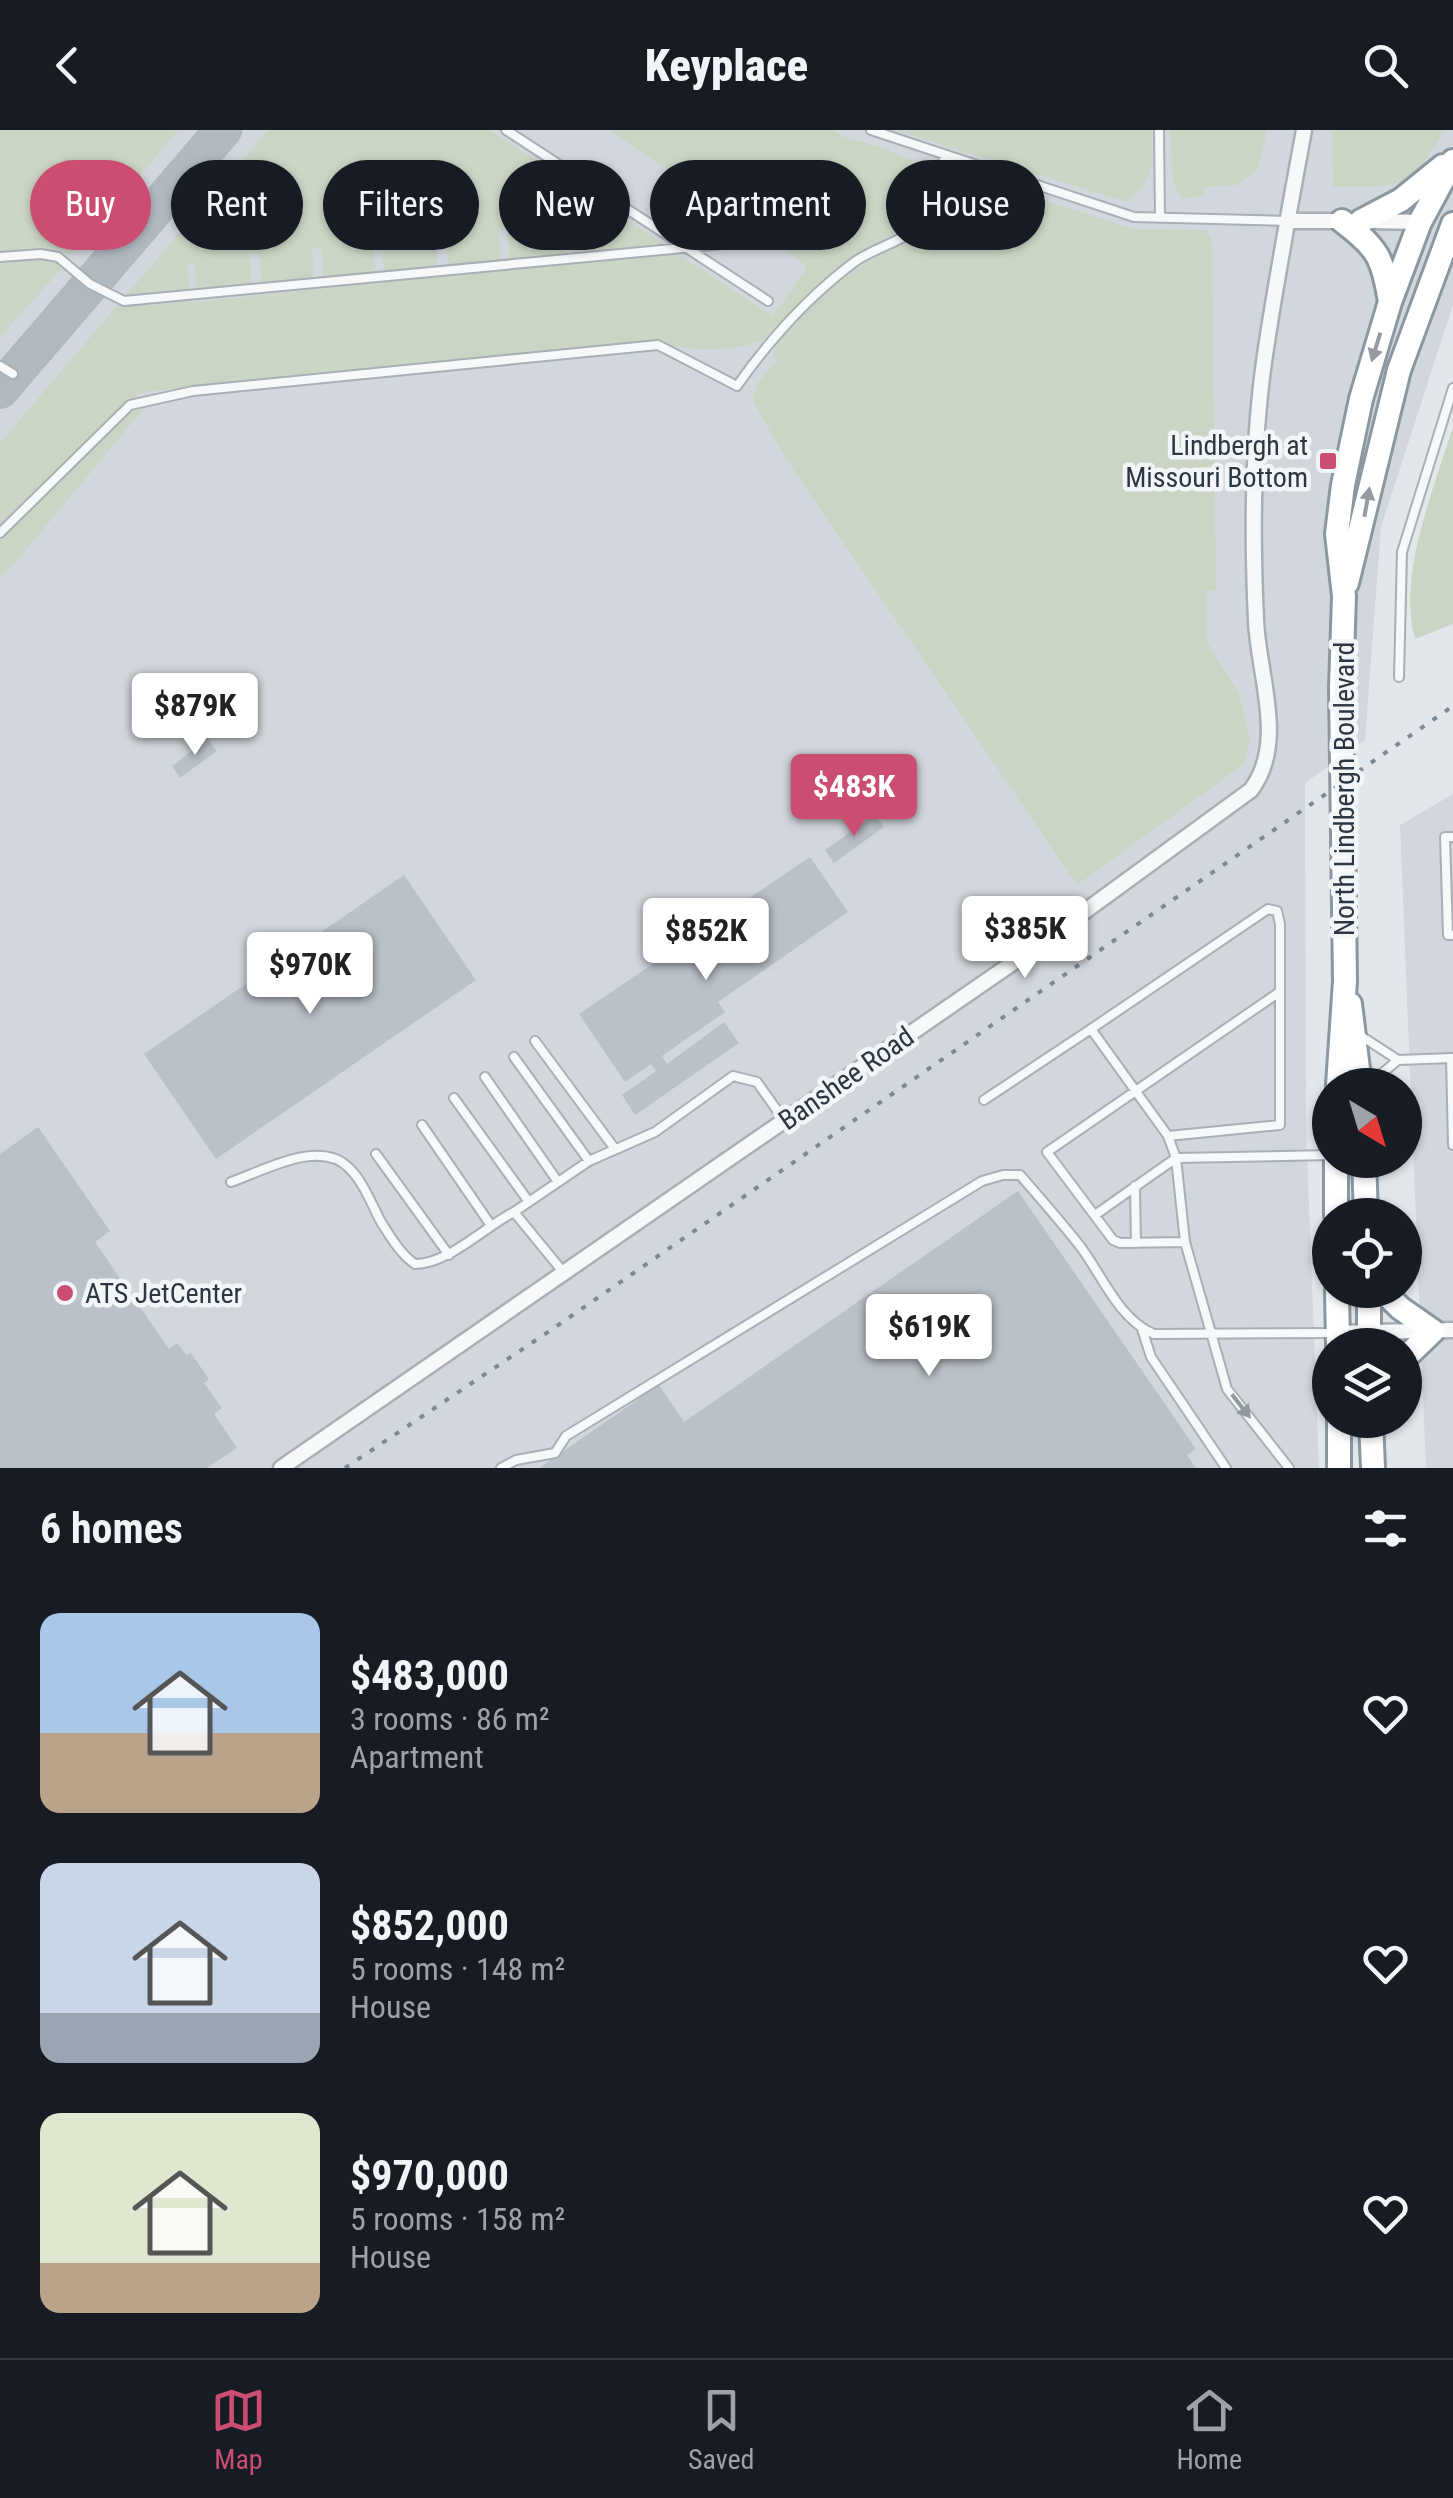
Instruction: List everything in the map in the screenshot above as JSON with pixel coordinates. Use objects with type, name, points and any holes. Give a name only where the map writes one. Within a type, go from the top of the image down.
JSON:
[{"type":"highway","points":[[1390,302],[1381,258],[1351,221],[1423,184],[1453,159]]},
{"type":"highway","name":"North Lindbergh Boulevard","points":[[1338,1068],[1345,981],[1341,707],[1344,596],[1337,534],[1342,485],[1361,399],[1390,302],[1420,222],[1453,159]]},
{"type":"highway","name":"North Lindbergh Boulevard","points":[[1344,596],[1386,416],[1426,292],[1453,224]]},
{"type":"highway","points":[[1426,292],[1453,260]]},
{"type":"highway","name":"North Lindbergh Boulevard","points":[[1345,981],[1358,1068]]},
{"type":"highway","points":[[1400,1308],[1443,1331],[1422,1346]]},
{"type":"highway","points":[[1338,1438],[1339,1468]]},
{"type":"highway","points":[[1372,1438],[1373,1468]]},
{"type":"street","name":"Banshee Road","points":[[281,1468],[1154,864],[1240,800],[1260,778],[1270,740],[1256,625],[1255,457],[1264,364],[1304,130]]},
{"type":"street","points":[[1289,221],[1420,222]]},
{"type":"lane","points":[[506,130],[650,224]]},
{"type":"lane","points":[[871,130],[1134,218],[1289,221]]},
{"type":"lane","points":[[1159,130],[1160,218]]},
{"type":"lane","points":[[0,533],[130,405],[193,391],[658,345],[737,386],[772,336],[855,261],[924,222],[933,208],[945,154]]},
{"type":"lane","points":[[0,258],[40,254],[58,257],[90,284],[124,300],[664,250]]},
{"type":"lane","points":[[689,250],[768,301]]},
{"type":"lane","points":[[0,366],[13,374]]},
{"type":"lane","points":[[1399,677],[1402,552],[1453,388]]},
{"type":"lane","points":[[1453,837],[1446,837],[1448,935],[1453,935]]},
{"type":"lane","points":[[984,1100],[1273,908],[1280,924],[1280,1125],[1168,1136]]},
{"type":"lane","points":[[1185,1242],[1113,1240],[1047,1152],[1278,993]]},
{"type":"lane","points":[[1091,1029],[1168,1136],[1176,1158],[1185,1242],[1227,1389],[1289,1468]]},
{"type":"lane","points":[[1355,1032],[1398,1060],[1452,1058],[1453,1146]]},
{"type":"lane","points":[[535,1041],[616,1149]]},
{"type":"lane","points":[[514,1056],[588,1161]]},
{"type":"lane","points":[[1388,1068],[1398,1060]]},
{"type":"lane","points":[[232,1182],[298,1159],[333,1158],[350,1168],[408,1260],[423,1264],[448,1255],[588,1161],[655,1132],[733,1076],[757,1082],[784,1120]]},
{"type":"lane","points":[[485,1077],[558,1182]]},
{"type":"lane","points":[[454,1098],[529,1202]]},
{"type":"lane","points":[[422,1125],[490,1224]]},
{"type":"lane","points":[[376,1154],[448,1255]]},
{"type":"lane","points":[[1095,1215],[1176,1158],[1312,1158]]},
{"type":"lane","points":[[500,1468],[516,1460],[556,1453],[566,1436],[982,1181],[1003,1175],[1020,1174],[1142,1329],[1154,1334],[1312,1338]]},
{"type":"lane","points":[[1135,1186],[1136,1243]]},
{"type":"lane","points":[[514,1212],[564,1274]]},
{"type":"lane","points":[[1142,1329],[1150,1357],[1226,1468]]},
{"type":"shaded area","points":[[0,130],[1453,130],[1453,305],[1381,527],[1365,740],[1305,783],[1312,1438],[1318,1438],[1319,1468],[0,1468]]},
{"type":"shaded area","points":[[1453,794],[1453,1468],[1426,1468],[1420,1308],[1422,1198],[1415,1198],[1414,1178],[1422,1178],[1422,1068],[1410,1068],[1400,825]]},
{"type":"green space","points":[[0,130],[179,130],[151,162],[30,160],[30,249],[0,253]]},
{"type":"green space","points":[[268,130],[490,130],[536,160],[499,160],[501,262],[448,268],[447,250],[479,250],[479,160],[323,160],[323,250],[374,250],[376,275],[323,281],[322,249],[312,248],[314,281],[261,286],[260,254],[250,253],[251,287],[197,292],[194,263],[187,264],[190,293],[134,297],[127,294],[171,243],[171,250],[303,250],[303,160],[242,160]]},
{"type":"green space","points":[[609,130],[834,130],[911,160],[886,160],[886,239],[834,270],[762,340],[714,349],[629,344],[144,392],[127,401],[0,524],[0,443],[120,302],[136,306],[223,299],[674,252],[773,316],[807,267],[787,250],[866,250],[866,160],[653,160]]},
{"type":"green space","points":[[895,130],[1152,130],[1152,162],[1147,179],[1126,202],[1045,177],[1045,160],[991,160]]},
{"type":"green space","points":[[1170,130],[1267,130],[1258,169],[1237,185],[1203,187],[1203,196],[1181,199],[1173,182]]},
{"type":"green space","points":[[1332,130],[1445,130],[1422,165],[1401,182],[1375,187],[1333,187]]},
{"type":"green space","points":[[1045,201],[1133,229],[1207,230],[1212,241],[1216,590],[1207,592],[1207,642],[1238,692],[1250,742],[1243,765],[1077,885],[786,459],[753,401],[757,384],[776,361],[773,356],[779,343],[802,314],[834,286],[885,252],[1045,250]]},
{"type":"green space","points":[[630,222],[650,235],[650,247],[630,249]]},
{"type":"green space","points":[[383,250],[437,250],[438,268],[384,274]]},
{"type":"green space","points":[[509,250],[565,250],[565,255],[509,261]]},
{"type":"green space","points":[[571,250],[618,250],[571,255]]},
{"type":"green space","points":[[52,259],[64,266],[0,337],[0,263]]},
{"type":"green space","points":[[146,406],[0,577],[0,538],[133,411]]},
{"type":"green space","points":[[1453,427],[1453,624],[1415,639],[1411,614],[1414,560]]},
{"type":"building","points":[[206,736],[217,751],[180,778],[172,766]]},
{"type":"building","points":[[875,815],[884,827],[834,863],[825,850]]},
{"type":"building","points":[[810,857],[848,912],[718,1002],[725,1012],[662,1056],[667,1064],[724,1022],[739,1043],[635,1115],[622,1095],[656,1071],[651,1064],[625,1082],[579,1014]]},
{"type":"building","points":[[404,875],[476,980],[216,1159],[144,1054]]},
{"type":"building","name":"ATS JetCenter","points":[[38,1127],[110,1231],[95,1242],[169,1349],[177,1343],[186,1355],[191,1353],[209,1379],[204,1383],[222,1408],[214,1414],[237,1448],[207,1468],[0,1468],[0,1154]]},
{"type":"building","points":[[1018,1191],[1196,1449],[1187,1455],[1196,1468],[539,1468],[659,1385],[684,1422]]},
{"type":"taxiway","points":[[0,390],[223,130]]},
{"type":"railway","points":[[345,1468],[554,1328],[1453,706]]},
{"type":"place","name":"Lindbergh at Missouri Bottom","points":[[1328,461]]},
{"type":"place","name":"ATS JetCenter","points":[[65,1293]]}]
